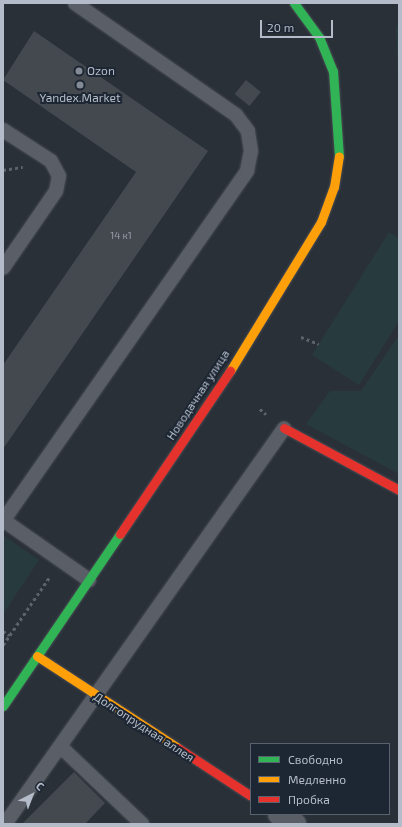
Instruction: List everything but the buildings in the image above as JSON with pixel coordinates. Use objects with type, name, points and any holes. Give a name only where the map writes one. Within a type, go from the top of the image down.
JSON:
[{"type":"street","name":"Новодачная улица","points":[[3,706],[221,384],[321,222],[334,187],[341,146],[333,71],[319,38],[294,3]]},
{"type":"street","points":[[284,428],[399,490]]},
{"type":"street","name":"Долгопрудная аллея","points":[[37,656],[97,697],[250,795]]},
{"type":"street","points":[[280,815],[294,824]]},
{"type":"lane","points":[[74,3],[236,115],[248,131],[252,151],[247,171],[3,520],[89,580]]},
{"type":"lane","points":[[3,130],[51,161],[59,176],[56,191],[3,268]]},
{"type":"lane","points":[[5,824],[97,697],[284,428]]},
{"type":"lane","points":[[61,747],[133,822]]},
{"type":"path","points":[[301,337],[320,344]]},
{"type":"path","points":[[3,645],[60,560]]},
{"type":"path","points":[[3,630],[10,635]]},
{"type":"green space","points":[[399,23],[399,107],[396,27]]},
{"type":"green space","points":[[389,232],[399,238],[399,321],[359,385],[312,355]]},
{"type":"green space","points":[[399,335],[399,474],[306,424],[330,391],[361,391]]},
{"type":"green space","points":[[3,535],[39,560],[3,614]]},
{"type":"traffic: fast","points":[[294,3],[319,37],[333,71],[339,156]]},
{"type":"traffic: fast","points":[[3,706],[120,534]]},
{"type":"traffic: slow","points":[[230,371],[321,222],[334,187],[339,156]]},
{"type":"traffic: slow","points":[[37,656],[178,748]]},
{"type":"traffic: jam","points":[[120,534],[230,371]]},
{"type":"traffic: jam","points":[[284,428],[399,490]]},
{"type":"traffic: jam","points":[[178,748],[250,795]]},
{"type":"place","name":"Ozon","points":[[79,71]]},
{"type":"place","name":"Yandex.Market","points":[[80,85]]}]
